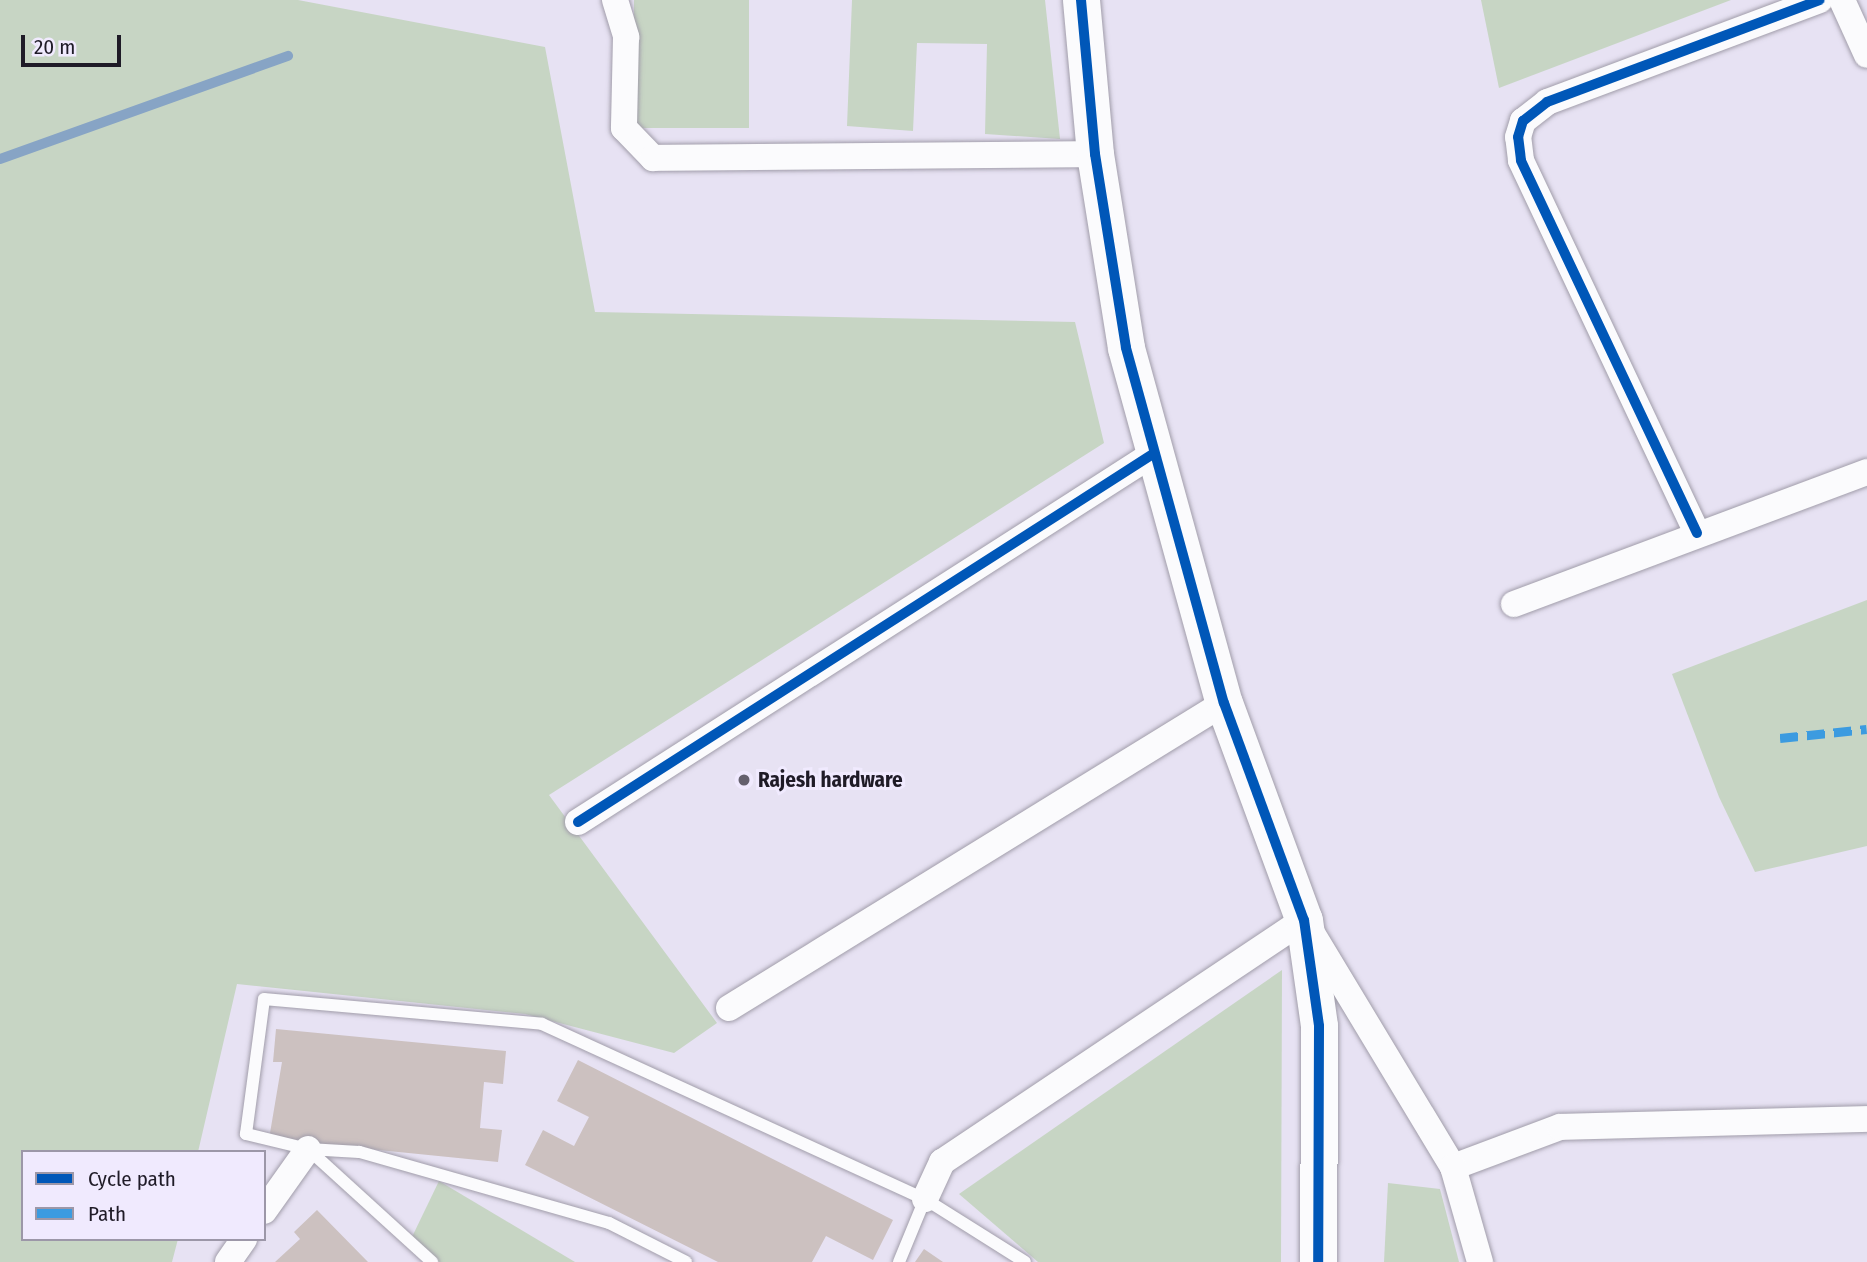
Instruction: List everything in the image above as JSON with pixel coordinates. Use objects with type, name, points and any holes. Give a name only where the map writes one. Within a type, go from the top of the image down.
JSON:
[{"type":"street","points":[[615,0],[626,37],[624,128],[653,158],[1095,154]]},
{"type":"street","points":[[1081,0],[1095,154],[1126,348],[1153,454],[1224,703],[1304,920],[1453,1167],[1480,1262]]},
{"type":"street","points":[[1697,533],[1521,160],[1517,137],[1523,121],[1547,102],[1820,0]]},
{"type":"street","points":[[1842,0],[1867,55]]},
{"type":"street","points":[[578,822],[1153,454]]},
{"type":"street","points":[[1514,604],[1697,533],[1867,472]]},
{"type":"street","points":[[729,1008],[1224,703]]},
{"type":"street","points":[[925,1199],[942,1162],[1304,920]]},
{"type":"street","points":[[1304,920],[1319,1026],[1318,1262]]},
{"type":"street","points":[[1453,1167],[1560,1127],[1867,1119]]},
{"type":"street","points":[[266,1208],[308,1149]]},
{"type":"street","points":[[228,1262],[243,1241]]},
{"type":"lane","points":[[686,1262],[609,1223],[359,1152],[308,1149],[246,1134],[264,999],[541,1024],[925,1199],[1025,1262]]},
{"type":"lane","points":[[308,1149],[432,1262]]},
{"type":"lane","points":[[899,1262],[925,1199]]},
{"type":"green space","points":[[0,0],[298,0],[545,47],[595,312],[1075,322],[1104,443],[549,795],[717,1023],[674,1053],[525,1014],[237,984],[198,1150],[21,1150],[21,1241],[177,1241],[172,1262],[0,1262]]},
{"type":"green space","points":[[634,0],[749,0],[749,128],[634,128]]},
{"type":"green space","points":[[852,0],[1045,0],[1060,139],[985,134],[987,44],[917,43],[913,131],[847,126]]},
{"type":"green space","points":[[1481,0],[1731,0],[1499,88]]},
{"type":"green space","points":[[1867,600],[1867,846],[1755,872],[1719,797],[1672,674]]},
{"type":"green space","points":[[1282,970],[1281,1262],[1038,1262],[959,1194]]},
{"type":"green space","points":[[439,1181],[575,1262],[436,1262],[411,1239]]},
{"type":"green space","points":[[1388,1183],[1440,1189],[1459,1262],[1384,1262]]},
{"type":"building","points":[[276,1029],[506,1051],[503,1084],[484,1082],[480,1128],[502,1130],[498,1162],[269,1139],[282,1062],[273,1062]]},
{"type":"building","points":[[578,1060],[893,1220],[873,1260],[826,1236],[812,1262],[718,1262],[525,1165],[543,1130],[574,1146],[589,1117],[557,1101]]},
{"type":"building","points":[[317,1210],[368,1262],[275,1262],[300,1239],[294,1232]]},
{"type":"building","points":[[924,1249],[943,1262],[915,1262]]},
{"type":"waterway","points":[[0,159],[288,56]]},
{"type":"marked path","points":[[1780,738],[1867,729]]},
{"type":"cycle path","points":[[1081,0],[1095,154],[1126,348],[1224,703],[1304,920],[1319,1026],[1318,1262]]},
{"type":"cycle path","points":[[1697,533],[1521,160],[1518,137],[1523,121],[1547,102],[1820,0]]},
{"type":"cycle path","points":[[578,822],[1153,454]]},
{"type":"place","name":"Rajesh hardware","points":[[744,780]]}]
